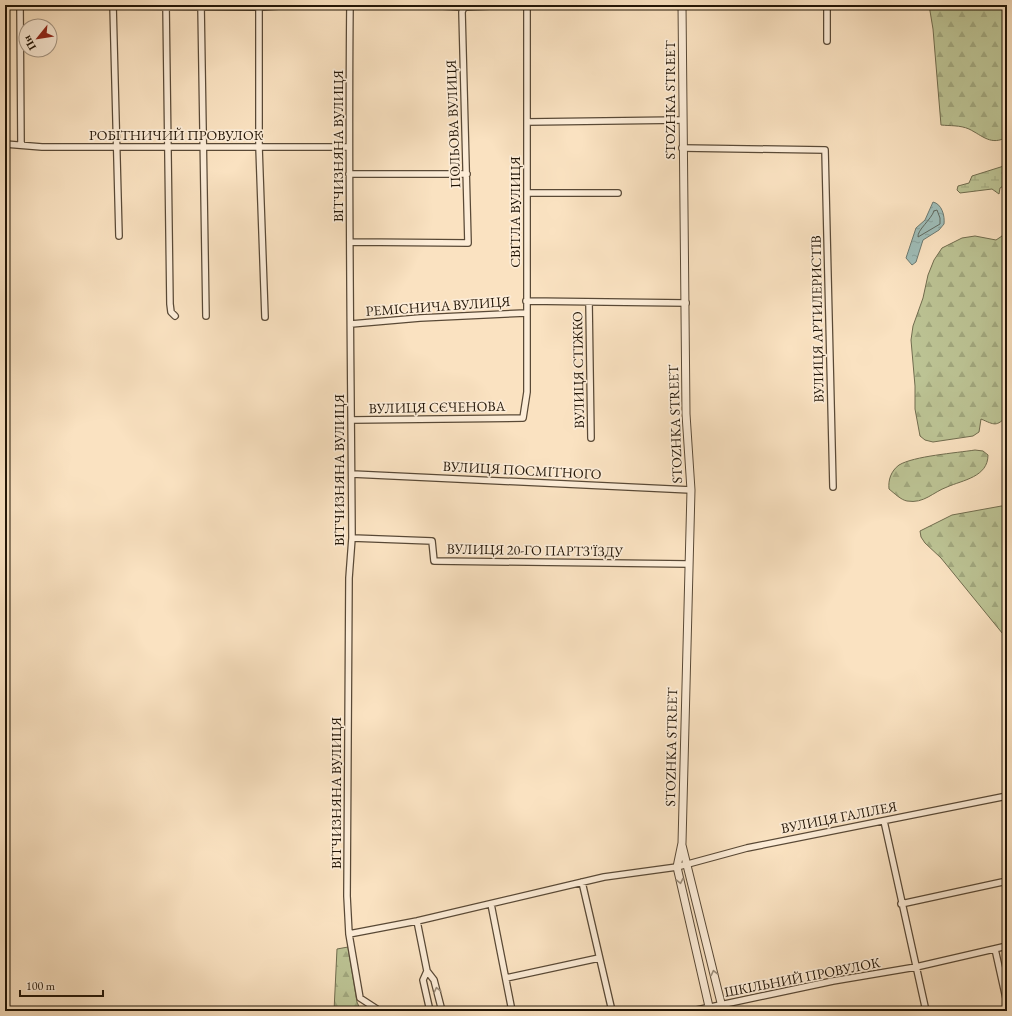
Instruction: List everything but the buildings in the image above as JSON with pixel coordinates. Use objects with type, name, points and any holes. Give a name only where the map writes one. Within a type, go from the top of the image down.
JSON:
[{"type":"street","points":[[20,5],[21,145]]},
{"type":"street","points":[[113,5],[119,236]]},
{"type":"street","points":[[166,5],[170,304],[172,312],[175,316]]},
{"type":"street","points":[[201,5],[202,146],[206,316]]},
{"type":"street","points":[[5,6],[298,5]]},
{"type":"street","name":"ВІТЧИЗНЯНА ВУЛИЦЯ","points":[[350,5],[348,147],[351,242],[352,538],[349,578],[347,896],[349,934],[360,998],[380,1011]]},
{"type":"street","points":[[422,5],[518,5]]},
{"type":"street","name":"СВІТЛА ВУЛИЦЯ","points":[[523,418],[527,392],[527,5]]},
{"type":"street","name":"STOZHKA STREET","points":[[682,5],[682,148],[686,302],[686,414],[691,490],[682,843],[677,867],[710,1009]]},
{"type":"street","points":[[827,5],[827,41]]},
{"type":"street","points":[[259,6],[259,147],[265,317]]},
{"type":"street","name":"ПОЛЬОВА ВУЛИЦЯ","points":[[351,242],[468,243],[464,6]]},
{"type":"street","points":[[527,122],[682,120]]},
{"type":"street","name":"РОБІТНИЧИЙ ПРОВУЛОК","points":[[5,144],[117,147],[348,147]]},
{"type":"street","name":"ВУЛИЦЯ АРТИЛЕРИСТІВ","points":[[682,148],[825,150],[833,487]]},
{"type":"street","points":[[349,174],[467,174]]},
{"type":"street","points":[[528,193],[618,193]]},
{"type":"street","name":"РЕМІСНИЧА ВУЛИЦЯ","points":[[526,301],[686,302]]},
{"type":"street","name":"ВУЛИЦЯ СТІЖКО","points":[[589,302],[591,438]]},
{"type":"street","name":"РЕМІСНИЧА ВУЛИЦЯ","points":[[351,324],[420,318],[526,313]]},
{"type":"street","name":"ВУЛИЦЯ СЄЧЕНОВА","points":[[352,420],[523,418]]},
{"type":"street","name":"ВУЛИЦЯ ПОСМІТНОГО","points":[[352,474],[691,490]]},
{"type":"street","name":"ВУЛИЦЯ 20-ГО ПАРТЗ'ЇЗДУ","points":[[352,538],[432,541],[434,561],[688,564]]},
{"type":"street","name":"ВУЛИЦЯ ГАЛІЛЕЯ","points":[[349,934],[417,921],[604,877],[677,867],[747,848],[1007,796]]},
{"type":"street","points":[[884,821],[901,904],[926,1011]]},
{"type":"street","name":"STOZHKA STREET","points":[[682,843],[722,1008]]},
{"type":"street","points":[[901,904],[1007,881]]},
{"type":"street","points":[[582,882],[612,1011]]},
{"type":"street","points":[[490,904],[512,1011]]},
{"type":"street","points":[[417,921],[427,971],[434,980],[442,1011]]},
{"type":"street","name":"ШКІЛЬНИЙ ПРОВУЛОК","points":[[692,1011],[722,1008],[833,981],[916,967],[1007,946]]},
{"type":"street","points":[[995,949],[1007,1003]]},
{"type":"street","points":[[506,978],[599,958]]},
{"type":"street","points":[[427,971],[423,980],[430,1011]]},
{"type":"green space","points":[[929,5],[1007,5],[1007,137],[996,141],[987,139],[966,128],[941,125],[933,29]]},
{"type":"green space","points":[[1007,165],[1007,184],[1000,188],[999,194],[992,189],[960,193],[957,190],[958,186],[969,183],[972,176]]},
{"type":"green space","points":[[1007,229],[1007,416],[995,424],[981,419],[979,432],[973,436],[933,442],[925,440],[920,436],[915,409],[915,386],[911,340],[913,326],[923,298],[928,275],[934,260],[942,248],[962,238],[975,236],[996,240],[1002,236]]},
{"type":"green space","points":[[975,450],[983,451],[988,455],[984,468],[974,477],[942,489],[918,501],[907,501],[902,499],[889,489],[889,482],[892,473],[899,465],[925,457]]},
{"type":"green space","points":[[1007,505],[1007,639],[941,558],[925,543],[921,537],[920,531],[952,515]]},
{"type":"green space","points":[[348,947],[357,1002],[361,1011],[334,1011],[337,949]]},
{"type":"water","points":[[933,202],[941,208],[944,217],[944,224],[939,230],[923,240],[916,262],[912,265],[906,258],[916,228],[925,220]]}]
